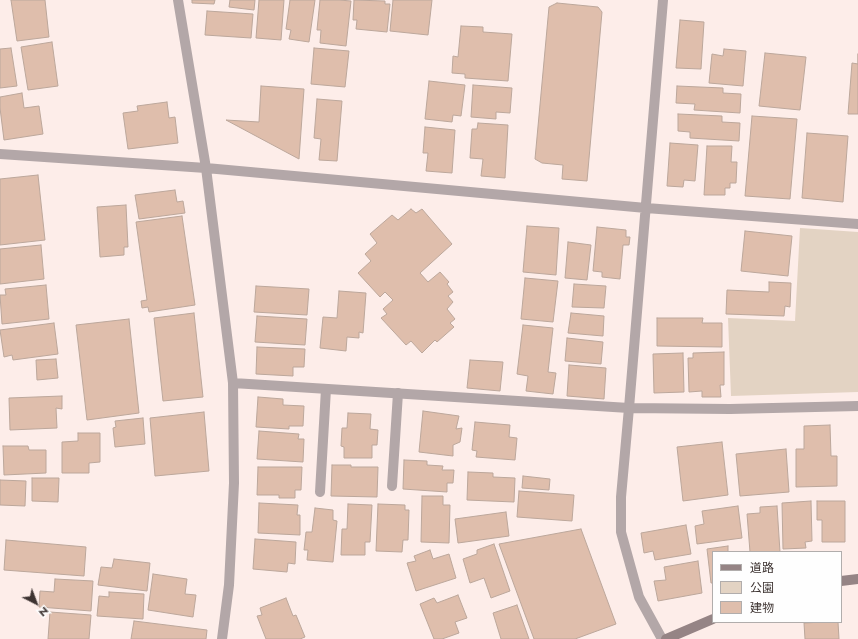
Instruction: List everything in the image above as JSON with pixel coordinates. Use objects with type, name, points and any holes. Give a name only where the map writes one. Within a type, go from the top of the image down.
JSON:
[{"type":"main road","points":[[842,581],[858,579]]},
{"type":"main road","points":[[666,639],[712,619]]},
{"type":"street","points":[[178,0],[206,168],[233,383],[234,483],[229,585],[222,639]]},
{"type":"street","points":[[662,639],[639,597],[621,532],[621,497],[663,0]]},
{"type":"street","points":[[0,154],[206,168],[646,208],[858,224]]},
{"type":"street","points":[[233,383],[629,408],[730,409],[858,406]]},
{"type":"street","points":[[320,492],[326,389]]},
{"type":"street","points":[[392,486],[398,393]]},
{"type":"green space","points":[[800,228],[858,232],[858,392],[731,396],[728,318],[795,321]]},
{"type":"building","points":[[11,0],[45,0],[49,37],[17,41]]},
{"type":"building","points":[[192,0],[215,0],[214,4],[192,3]]},
{"type":"building","points":[[230,0],[255,0],[254,10],[229,7]]},
{"type":"building","points":[[259,0],[284,0],[281,40],[256,38]]},
{"type":"building","points":[[290,0],[315,0],[309,42],[289,39],[291,30],[286,29]]},
{"type":"building","points":[[320,0],[351,1],[346,46],[320,43],[321,30],[317,30]]},
{"type":"building","points":[[354,0],[385,1],[385,4],[390,4],[387,32],[356,29],[357,20],[353,20]]},
{"type":"building","points":[[393,0],[432,0],[428,35],[390,31]]},
{"type":"building","points":[[557,3],[598,7],[602,12],[587,181],[562,179],[563,165],[542,163],[535,159],[549,7]]},
{"type":"building","points":[[207,11],[253,14],[251,38],[205,35]]},
{"type":"building","points":[[680,20],[704,22],[701,69],[676,68]]},
{"type":"building","points":[[461,26],[483,27],[483,32],[512,34],[508,81],[465,78],[465,74],[452,73],[453,56],[458,57]]},
{"type":"building","points":[[52,42],[58,86],[28,90],[21,47]]},
{"type":"building","points":[[11,48],[17,86],[0,88],[0,49]]},
{"type":"building","points":[[314,48],[349,51],[345,87],[311,84]]},
{"type":"building","points":[[724,49],[746,51],[743,86],[709,83],[712,54],[723,56]]},
{"type":"building","points":[[765,53],[806,57],[800,110],[759,106]]},
{"type":"building","points":[[852,63],[858,64],[858,114],[848,114]]},
{"type":"building","points":[[429,81],[465,85],[461,116],[453,115],[452,122],[425,119]]},
{"type":"building","points":[[473,85],[512,88],[510,113],[496,112],[496,119],[471,117]]},
{"type":"building","points":[[261,86],[304,89],[299,159],[226,120],[259,122]]},
{"type":"building","points":[[677,86],[723,88],[723,93],[741,94],[740,113],[694,110],[695,104],[676,103]]},
{"type":"building","points":[[22,93],[24,108],[39,106],[43,134],[4,140],[0,97]]},
{"type":"building","points":[[317,99],[342,101],[337,161],[319,160],[321,139],[314,138]]},
{"type":"building","points":[[167,102],[169,118],[175,117],[178,143],[128,149],[123,113],[138,111],[137,106]]},
{"type":"building","points":[[678,114],[722,116],[722,122],[740,123],[739,141],[690,138],[690,132],[678,131]]},
{"type":"building","points":[[752,116],[797,119],[790,199],[745,196]]},
{"type":"building","points":[[478,123],[508,125],[505,178],[481,176],[483,159],[470,158],[472,129],[477,129]]},
{"type":"building","points":[[425,127],[455,130],[452,173],[426,171],[428,153],[423,153]]},
{"type":"building","points":[[807,133],[848,136],[843,202],[802,198]]},
{"type":"building","points":[[670,143],[698,145],[695,181],[684,180],[683,187],[667,186]]},
{"type":"building","points":[[707,146],[732,146],[731,162],[737,162],[736,183],[730,183],[730,188],[725,188],[725,195],[704,195]]},
{"type":"building","points":[[38,175],[45,240],[0,245],[0,179]]},
{"type":"building","points":[[175,190],[177,202],[183,201],[185,213],[139,219],[135,195]]},
{"type":"building","points":[[126,205],[128,247],[124,247],[124,255],[100,257],[97,207]]},
{"type":"building","points":[[411,209],[416,213],[422,209],[452,244],[420,273],[428,282],[440,272],[449,282],[447,284],[453,292],[448,296],[453,302],[447,309],[455,319],[450,323],[454,327],[437,342],[435,340],[422,353],[411,341],[406,345],[381,318],[387,314],[383,309],[393,300],[385,292],[380,297],[358,273],[371,261],[365,254],[377,243],[370,234],[392,215],[398,220]]},
{"type":"building","points":[[182,216],[195,305],[149,312],[148,307],[142,308],[141,301],[147,300],[136,222]]},
{"type":"building","points":[[527,226],[559,228],[556,275],[523,272]]},
{"type":"building","points":[[597,227],[626,230],[626,237],[630,237],[629,245],[623,245],[620,279],[602,277],[602,272],[593,271]]},
{"type":"building","points":[[745,231],[792,236],[788,276],[741,271]]},
{"type":"building","points":[[568,242],[591,245],[587,280],[565,278]]},
{"type":"building","points":[[41,245],[44,279],[0,284],[0,249]]},
{"type":"building","points":[[525,278],[558,281],[553,322],[521,319]]},
{"type":"building","points":[[769,282],[791,283],[790,307],[785,306],[784,316],[726,314],[727,290],[769,292]]},
{"type":"building","points":[[574,284],[606,286],[604,308],[572,307]]},
{"type":"building","points":[[46,285],[49,319],[2,324],[0,295],[6,295],[5,289]]},
{"type":"building","points":[[256,286],[309,289],[307,315],[254,312]]},
{"type":"building","points":[[339,291],[366,293],[363,333],[359,332],[359,338],[347,337],[346,351],[320,348],[323,317],[337,318]]},
{"type":"building","points":[[194,313],[203,397],[163,401],[154,318]]},
{"type":"building","points":[[571,313],[604,316],[603,336],[568,333]]},
{"type":"building","points":[[257,316],[307,319],[305,345],[255,342]]},
{"type":"building","points":[[657,318],[703,318],[702,323],[722,323],[722,347],[657,346]]},
{"type":"building","points":[[129,319],[139,413],[87,420],[76,325]]},
{"type":"building","points":[[54,323],[58,354],[13,360],[12,355],[4,357],[0,330]]},
{"type":"building","points":[[523,325],[553,328],[548,372],[556,373],[553,394],[526,391],[528,376],[517,374]]},
{"type":"building","points":[[567,338],[603,342],[601,364],[565,361]]},
{"type":"building","points":[[257,347],[305,349],[304,367],[293,367],[293,376],[256,374]]},
{"type":"building","points":[[724,352],[724,385],[720,385],[721,397],[702,397],[702,391],[689,392],[688,358],[693,358],[693,353]]},
{"type":"building","points":[[683,353],[684,392],[654,393],[653,354]]},
{"type":"building","points":[[56,359],[58,378],[37,380],[36,360]]},
{"type":"building","points":[[470,360],[503,362],[500,391],[467,388]]},
{"type":"building","points":[[569,365],[606,368],[604,399],[567,396]]},
{"type":"building","points":[[62,396],[62,409],[56,408],[57,428],[10,430],[9,398]]},
{"type":"building","points":[[258,397],[283,399],[283,405],[304,406],[303,426],[289,426],[289,429],[256,427]]},
{"type":"building","points":[[423,411],[459,416],[456,429],[462,428],[460,442],[453,445],[453,456],[419,452]]},
{"type":"building","points":[[204,412],[209,471],[155,476],[150,418]]},
{"type":"building","points":[[348,413],[371,414],[370,429],[378,430],[377,445],[372,445],[372,458],[344,458],[344,447],[341,446],[342,428],[347,428]]},
{"type":"building","points":[[143,418],[145,444],[115,447],[113,428],[116,427],[115,421]]},
{"type":"building","points":[[475,422],[510,425],[509,437],[517,438],[515,460],[476,457],[477,451],[472,450]]},
{"type":"building","points":[[830,425],[831,456],[837,456],[837,486],[796,487],[796,449],[804,449],[804,426]]},
{"type":"building","points":[[259,431],[299,434],[298,439],[304,439],[303,462],[257,459]]},
{"type":"building","points":[[78,433],[100,433],[100,462],[89,463],[89,473],[62,473],[62,442],[78,441]]},
{"type":"building","points":[[722,442],[728,495],[683,501],[677,447]]},
{"type":"building","points":[[3,446],[28,446],[29,450],[46,450],[46,473],[4,475]]},
{"type":"building","points":[[786,449],[789,492],[740,496],[736,454]]},
{"type":"building","points":[[404,460],[427,461],[427,465],[443,466],[442,470],[454,470],[453,483],[447,483],[447,492],[403,489]]},
{"type":"building","points":[[332,465],[378,467],[377,497],[331,496]]},
{"type":"building","points":[[258,467],[302,467],[301,490],[295,490],[295,498],[279,498],[279,495],[257,495]]},
{"type":"building","points":[[468,472],[493,473],[493,477],[515,478],[514,502],[467,500]]},
{"type":"building","points":[[523,476],[550,479],[549,490],[522,488]]},
{"type":"building","points":[[32,478],[59,478],[58,502],[32,501]]},
{"type":"building","points":[[0,480],[26,481],[25,506],[0,505]]},
{"type":"building","points":[[519,491],[574,495],[572,521],[517,517]]},
{"type":"building","points":[[422,496],[443,496],[443,505],[450,505],[449,543],[421,542]]},
{"type":"building","points":[[811,501],[812,541],[805,542],[806,548],[783,549],[782,503]]},
{"type":"building","points":[[817,501],[845,501],[845,542],[822,542],[822,520],[817,520]]},
{"type":"building","points":[[259,503],[298,505],[297,515],[300,515],[300,535],[258,533]]},
{"type":"building","points":[[348,504],[372,505],[370,542],[365,542],[365,555],[341,555],[342,529],[347,529]]},
{"type":"building","points":[[378,504],[405,505],[405,510],[409,510],[408,540],[403,540],[402,552],[376,551]]},
{"type":"building","points":[[738,506],[742,538],[697,544],[695,526],[704,524],[702,511]]},
{"type":"building","points":[[777,506],[780,551],[750,551],[747,514],[760,513],[760,507]]},
{"type":"building","points":[[315,508],[333,510],[333,520],[337,521],[333,562],[307,560],[308,550],[304,550],[306,532],[312,532]]},
{"type":"building","points":[[506,512],[509,536],[458,543],[455,519]]},
{"type":"building","points":[[686,525],[691,554],[655,560],[653,551],[644,553],[641,533]]},
{"type":"building","points":[[581,529],[616,624],[575,639],[534,639],[499,544]]},
{"type":"building","points":[[255,539],[296,542],[295,564],[288,563],[287,572],[253,569]]},
{"type":"building","points":[[6,540],[86,547],[84,576],[4,570]]},
{"type":"building","points":[[494,544],[510,591],[491,598],[484,578],[470,583],[463,559],[477,554],[477,550]]},
{"type":"building","points":[[728,546],[728,551],[712,551],[712,583],[711,583],[707,549]]},
{"type":"building","points":[[430,550],[433,559],[449,554],[456,578],[416,591],[407,563],[416,561],[414,556]]},
{"type":"building","points":[[114,559],[150,563],[147,591],[98,585],[101,567],[112,568]]},
{"type":"building","points":[[698,561],[702,593],[658,601],[654,581],[666,580],[664,567]]},
{"type":"building","points":[[153,574],[187,579],[185,594],[196,595],[193,617],[148,610]]},
{"type":"building","points":[[55,579],[93,581],[91,611],[39,607],[40,591],[54,592]]},
{"type":"building","points":[[109,592],[144,594],[143,619],[97,616],[99,596],[109,597]]},
{"type":"building","points":[[458,595],[467,618],[455,622],[459,633],[442,639],[434,639],[420,604],[434,598],[437,603]]},
{"type":"building","points":[[286,598],[293,616],[296,615],[305,637],[300,639],[266,639],[257,616],[262,615],[260,608]]},
{"type":"building","points":[[517,605],[529,639],[501,639],[493,613]]},
{"type":"building","points":[[50,612],[91,615],[89,639],[48,639]]},
{"type":"building","points":[[134,621],[207,630],[206,639],[131,639]]},
{"type":"building","points":[[804,623],[838,623],[839,639],[805,639]]}]
